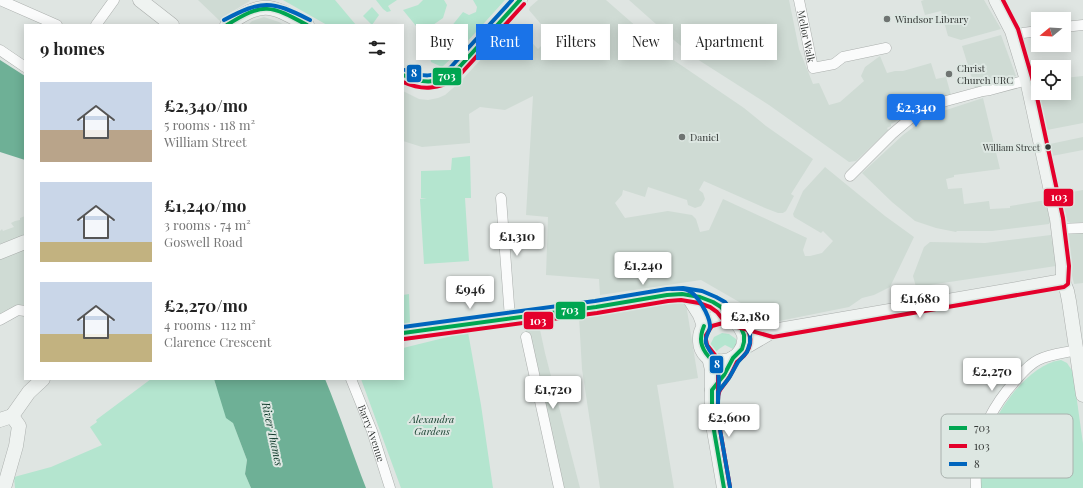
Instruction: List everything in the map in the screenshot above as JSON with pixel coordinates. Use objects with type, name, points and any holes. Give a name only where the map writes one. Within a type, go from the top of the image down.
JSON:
[{"type":"street","points":[[0,0],[55,24]]},
{"type":"street","points":[[97,24],[114,0]]},
{"type":"street","name":"Mellor Walk","points":[[799,0],[813,68],[834,64],[843,57],[886,48]]},
{"type":"street","points":[[996,0],[1014,36],[1027,80],[1047,168],[1059,229],[1063,281],[1067,291],[1083,395]]},
{"type":"street","points":[[228,24],[239,13],[261,1],[270,4],[305,24]]},
{"type":"street","points":[[149,3],[171,24]]},
{"type":"street","points":[[404,75],[419,82],[429,83],[444,79],[454,73],[516,5]]},
{"type":"street","points":[[1071,26],[1083,25]]},
{"type":"street","points":[[1014,36],[1031,32]]},
{"type":"street","points":[[0,50],[24,66]]},
{"type":"street","points":[[850,176],[912,116],[928,107],[946,100],[1027,80]]},
{"type":"street","points":[[501,198],[510,318]]},
{"type":"street","points":[[1059,229],[1083,228]]},
{"type":"street","points":[[2,248],[24,242]]},
{"type":"street","points":[[709,357],[721,362],[738,354],[773,331],[1063,281]]},
{"type":"street","points":[[596,308],[667,295],[682,294],[700,297],[721,306],[741,328],[744,335],[744,342],[738,354],[712,390]]},
{"type":"street","points":[[688,296],[700,314],[704,326]]},
{"type":"street","points":[[0,320],[18,310],[24,311]]},
{"type":"street","points":[[404,333],[527,315]]},
{"type":"street","points":[[724,488],[712,419],[712,370],[709,357],[701,347],[700,333],[709,321],[716,318],[732,319],[773,331]]},
{"type":"street","points":[[526,337],[559,488]]},
{"type":"street","points":[[992,414],[1007,390],[1029,365],[1051,355],[1077,350]]},
{"type":"street","points":[[4,488],[16,446],[18,426],[6,418],[42,380]]},
{"type":"street","name":"Barry Avenue","points":[[351,380],[372,431],[390,488]]},
{"type":"shaded area","points":[[198,0],[250,1],[228,14],[220,21]]},
{"type":"shaded area","points":[[538,0],[606,0],[633,24],[618,24],[618,60],[673,59],[744,108],[766,126],[813,159],[791,194],[794,196],[786,211],[783,213],[778,213],[765,208],[704,181],[699,190],[703,193],[705,199],[701,206],[695,208],[688,205],[687,200],[648,187],[645,197],[623,190],[622,195],[615,203],[625,218],[668,211],[692,215],[696,219],[700,232],[709,230],[723,199],[807,238],[803,250],[805,256],[822,253],[833,241],[823,231],[821,233],[794,217],[793,214],[803,191],[825,167],[885,216],[914,237],[890,287],[874,295],[862,298],[849,307],[774,322],[701,280],[600,295],[599,279],[546,275],[548,217],[526,215],[533,96],[505,110],[480,107],[469,114],[470,143],[422,147],[404,141],[404,92],[419,99],[428,100],[438,98],[445,95],[460,82],[480,60],[533,60],[533,44],[538,49],[541,46],[541,60],[610,60],[610,24],[541,24],[529,10],[530,7]]},
{"type":"shaded area","points":[[629,0],[789,0],[799,49],[813,84],[819,83],[829,105],[840,102],[864,81],[861,76],[865,67],[880,56],[887,73],[903,71],[931,63],[936,79],[946,77],[951,95],[936,99],[891,124],[891,126],[887,128],[888,130],[856,161],[849,162],[769,105],[699,60],[777,60],[777,24],[681,24],[681,46],[673,39],[673,24],[656,24]]},
{"type":"shaded area","points":[[984,0],[1001,29],[961,40],[948,36],[941,11],[925,15],[921,1]]},
{"type":"shaded area","points":[[264,17],[282,24],[249,24],[252,21]]},
{"type":"shaded area","points":[[1001,35],[1016,76],[975,88],[962,46]]},
{"type":"shaded area","points":[[1083,76],[1083,123],[1047,130],[1041,100],[1071,100],[1071,77]]},
{"type":"shaded area","points":[[983,98],[1000,169],[954,175],[954,177],[946,179],[948,189],[962,188],[964,204],[989,201],[990,209],[1010,208],[1010,206],[1046,200],[1050,222],[1049,224],[992,231],[956,232],[936,228],[915,221],[892,202],[862,173],[903,135],[919,123],[940,112]]},
{"type":"shaded area","points":[[1083,137],[1083,150],[1052,156],[1050,144]]},
{"type":"shaded area","points":[[1083,190],[1083,222],[1070,223],[1067,221],[1061,194]]},
{"type":"shaded area","points":[[24,216],[24,309],[0,317],[0,231],[2,229],[3,231],[14,227],[11,223],[20,220],[20,218]]},
{"type":"shaded area","points":[[1068,231],[1083,231],[1083,283],[1074,284],[1067,254]]},
{"type":"shaded area","points":[[1051,235],[1056,266],[916,287],[913,276],[924,247],[930,242],[985,243]]},
{"type":"shaded area","points":[[679,302],[686,304],[698,378],[657,385],[674,488],[600,488],[582,369],[579,317]]},
{"type":"shaded area","points":[[539,325],[580,488],[564,488],[525,327]]},
{"type":"green space","points":[[283,0],[335,0],[355,24],[325,24]]},
{"type":"green space","points":[[376,0],[397,0],[388,6],[391,11],[387,12]]},
{"type":"green space","points":[[423,0],[444,0],[447,5],[443,18],[434,24],[416,24],[416,26],[403,10],[418,5]]},
{"type":"green space","points":[[473,0],[505,0],[483,24],[476,24],[476,32],[468,41],[468,24],[453,24],[463,12],[469,15],[476,12],[477,7]]},
{"type":"green space","points":[[372,7],[379,15],[373,24],[363,16]]},
{"type":"green space","points":[[431,60],[450,60],[442,67],[431,62]]},
{"type":"green space","points":[[470,156],[471,198],[465,198],[469,261],[424,264],[420,199],[427,198],[421,198],[421,171],[451,170],[452,158]]},
{"type":"green space","points":[[409,294],[410,323],[404,325],[404,295]]},
{"type":"green space","name":"Alexandra Gardens","points":[[468,332],[481,405],[493,488],[401,488],[361,380],[404,380],[404,348]]},
{"type":"green space","points":[[722,333],[729,334],[736,339],[737,343],[733,349],[725,345],[715,353],[710,350],[709,347],[714,337]]},
{"type":"green space","points":[[1061,360],[1067,363],[1073,372],[1083,444],[1083,488],[981,488],[981,478],[1073,478],[1073,414],[999,414],[1011,396],[1022,383],[1034,372],[1048,364]]},
{"type":"green space","points":[[150,380],[214,380],[247,460],[245,474],[251,488],[15,488],[14,477],[51,467],[102,445],[90,427],[97,422],[96,420]]},
{"type":"water","points":[[0,60],[24,75],[24,160],[0,152]]},
{"type":"water","name":"River Thames","points":[[214,380],[325,380],[366,488],[251,488],[245,474],[247,460],[233,423],[226,418]]},
{"type":"tunnel","points":[[527,315],[596,307]]},
{"type":"transit line","name":"8","points":[[405,70],[422,75],[433,75],[439,74],[450,68],[512,0]]},
{"type":"transit line","name":"703","points":[[404,75],[429,82],[447,77],[454,73],[520,0]]},
{"type":"transit line","name":"103","points":[[730,487],[718,418],[718,369],[715,355],[707,345],[706,340],[706,335],[712,326],[723,323],[773,337],[1064,287],[1068,284],[1069,266],[1063,218],[1035,88],[1018,29],[1003,0]]},
{"type":"transit line","name":"103","points":[[404,82],[417,87],[431,88],[444,85],[457,78],[524,4]]},
{"type":"transit line","name":"8","points":[[224,20],[248,9],[267,5],[276,6],[297,13],[310,20]]},
{"type":"transit line","name":"703","points":[[229,24],[250,12],[267,9],[284,13],[305,24]]},
{"type":"transit line","name":"8","points":[[404,327],[595,301],[667,289],[683,288],[702,291],[716,297],[725,302],[734,314],[741,319],[746,325],[750,334],[750,343],[747,352],[738,362],[729,378],[718,392],[718,418],[730,487]]},
{"type":"transit line","name":"8","points":[[672,289],[687,290],[695,295],[702,305],[709,321],[710,329],[706,340],[707,346],[718,367],[718,405]]},
{"type":"transit line","name":"703","points":[[404,333],[682,294],[700,297],[713,302],[721,307],[730,318]]},
{"type":"transit line","name":"103","points":[[404,339],[681,300],[699,303],[710,307],[717,312],[725,322]]},
{"type":"transit line","name":"103","points":[[718,401],[720,391],[731,375],[737,362],[743,357],[749,348],[749,333],[739,316]]},
{"type":"transit line","name":"703","points":[[724,488],[712,419],[712,390],[724,375],[733,358],[742,349],[744,342],[744,335],[741,328],[734,320],[730,318]]},
{"type":"transit line","name":"703","points":[[704,326],[701,334],[701,342],[709,357]]},
{"type":"place","name":"Windsor Library","points":[[887,19]]},
{"type":"place","name":"Christ Church URC","points":[[949,74]]},
{"type":"place","name":"Daniel","points":[[682,137]]},
{"type":"place","name":"William Street","points":[[1048,147]]}]
